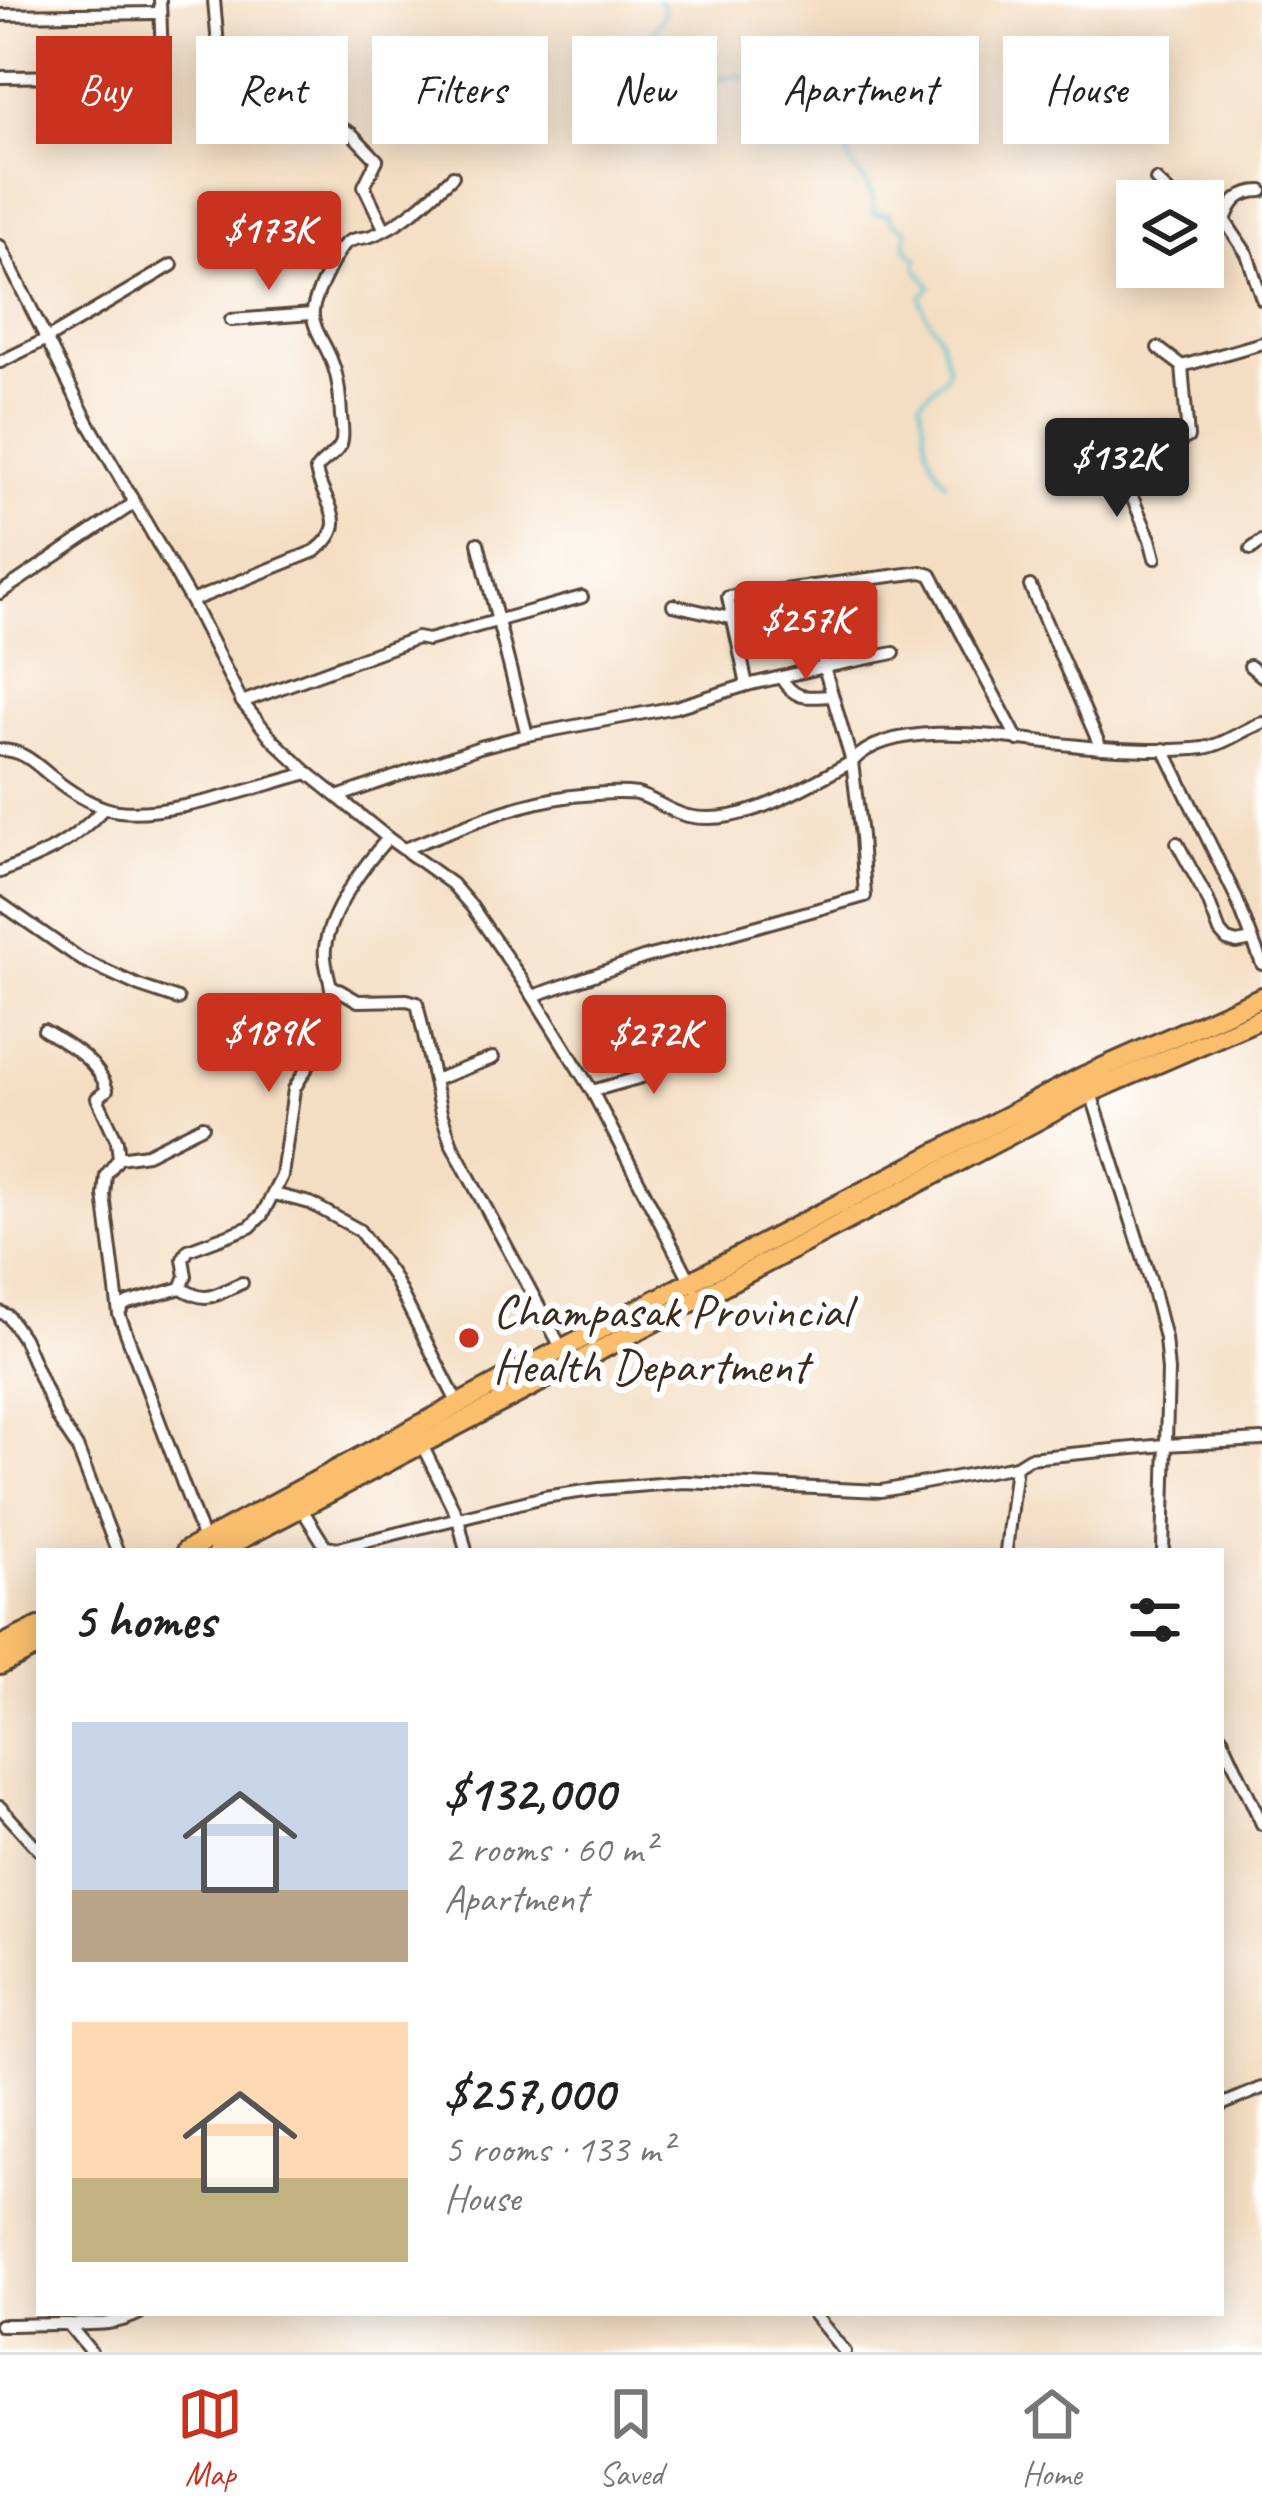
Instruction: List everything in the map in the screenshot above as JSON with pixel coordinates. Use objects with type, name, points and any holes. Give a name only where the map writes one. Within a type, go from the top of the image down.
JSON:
[{"type":"highway","points":[[297,1501],[458,1404],[562,1349],[809,1238],[1087,1084],[1250,1016],[1262,997]]},
{"type":"highway","points":[[211,1546],[421,1442],[696,1291]]},
{"type":"highway","points":[[0,1646],[36,1628]]},
{"type":"highway","points":[[0,1665],[36,1647]]},
{"type":"street","points":[[214,0],[218,36]]},
{"type":"street","points":[[0,15],[160,6],[163,62],[154,75],[0,77]]},
{"type":"street","points":[[348,132],[377,160],[364,186],[384,228]]},
{"type":"street","points":[[191,601],[328,541],[333,530],[330,504],[316,470],[343,440],[333,364],[312,314],[345,244],[384,228],[430,198],[453,176]]},
{"type":"street","points":[[1262,191],[1242,194],[1225,221],[1247,254],[1262,294]]},
{"type":"street","points":[[0,246],[45,340],[242,702],[308,773],[452,884],[472,908],[592,1090],[696,1291]]},
{"type":"street","points":[[0,362],[172,265]]},
{"type":"street","points":[[231,320],[312,314]]},
{"type":"street","points":[[1182,366],[1262,343]]},
{"type":"street","points":[[1063,472],[1085,466],[1100,477],[1188,437],[1182,366],[1158,348]]},
{"type":"street","points":[[1120,469],[1155,558]]},
{"type":"street","points":[[0,593],[133,504]]},
{"type":"street","points":[[478,543],[527,735]]},
{"type":"street","points":[[747,685],[728,597],[927,572],[1018,740]]},
{"type":"street","points":[[532,996],[643,958],[865,896],[852,762],[824,667],[810,586]]},
{"type":"street","points":[[1030,586],[1101,748]]},
{"type":"street","points":[[242,702],[418,638],[428,640],[583,597]]},
{"type":"street","points":[[673,605],[730,618]]},
{"type":"street","points":[[340,796],[480,747],[676,707],[747,685],[894,653]]},
{"type":"street","points":[[1250,666],[1262,676]]},
{"type":"street","points":[[781,678],[790,692],[803,697],[831,696]]},
{"type":"street","points":[[404,849],[529,804],[573,796],[640,795],[692,817],[719,818],[781,798],[873,746],[931,734],[964,733],[1101,748],[1203,748],[1262,723]]},
{"type":"street","points":[[1164,749],[1235,895],[1262,964]]},
{"type":"street","points":[[0,750],[24,754],[58,782],[104,808],[124,812],[168,809],[308,773]]},
{"type":"street","points":[[0,872],[55,850],[82,832],[104,808]]},
{"type":"street","points":[[181,1288],[186,1276],[182,1259],[188,1250],[250,1227],[274,1194],[282,1176],[294,1089],[313,1058],[314,1024],[332,1006],[325,945],[364,865],[388,838]]},
{"type":"street","points":[[1177,844],[1220,932],[1238,944],[1252,940]]},
{"type":"street","points":[[0,903],[82,960],[178,999]]},
{"type":"street","points":[[332,986],[358,1001],[416,1003],[452,1145],[562,1349]]},
{"type":"street","points":[[44,1030],[99,1070],[107,1090],[97,1098],[117,1141],[119,1158]]},
{"type":"street","points":[[592,1090],[649,1074],[656,1063],[691,1045]]},
{"type":"street","points":[[434,1080],[493,1058]]},
{"type":"street","points":[[1087,1084],[1165,1338],[1163,1548]]},
{"type":"street","points":[[203,1126],[147,1154],[119,1158],[106,1174],[104,1195],[119,1314],[211,1546]]},
{"type":"street","points":[[274,1194],[310,1203],[359,1230],[392,1276],[458,1404]]},
{"type":"street","points":[[119,1314],[128,1303],[181,1288],[205,1298],[242,1283]]},
{"type":"street","points":[[0,1312],[23,1338],[58,1417],[77,1447],[116,1548]]},
{"type":"street","points":[[344,1548],[544,1497],[633,1485],[708,1482],[880,1491],[1016,1466],[1035,1456],[1262,1440]]},
{"type":"street","points":[[421,1442],[458,1518],[465,1548]]},
{"type":"street","points":[[1006,1548],[1016,1466]]},
{"type":"street","points":[[297,1501],[325,1546],[335,1548]]},
{"type":"street","points":[[1224,1742],[1262,1824]]},
{"type":"street","points":[[0,1807],[36,1847]]},
{"type":"street","points":[[1224,2104],[1262,2088]]},
{"type":"street","points":[[0,2325],[97,2326],[133,2316]]},
{"type":"street","points":[[815,2316],[844,2352]]},
{"type":"street","points":[[68,2324],[91,2352]]},
{"type":"waterway","points":[[658,0],[664,15],[653,39],[681,39],[689,58],[716,78],[752,80],[762,91],[767,114],[776,114],[788,104],[797,115],[808,108],[820,116],[832,114],[836,140],[853,141],[849,156],[871,193],[874,213],[890,214],[892,222],[906,229],[906,247],[931,286],[921,296],[922,302],[941,339],[948,366],[945,376],[920,401],[929,451],[946,482]]},
{"type":"place","name":"Champasak Provincial Health Department","points":[[469,1338]]}]
